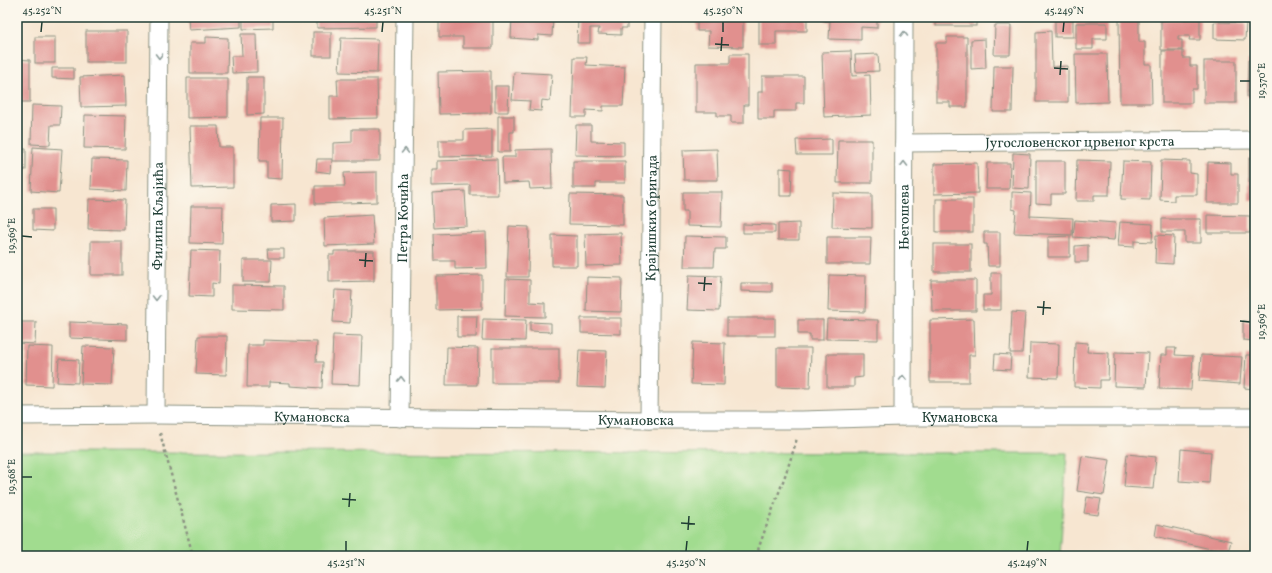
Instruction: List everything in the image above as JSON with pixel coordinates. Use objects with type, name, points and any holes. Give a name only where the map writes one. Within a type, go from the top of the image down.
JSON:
[{"type":"street","name":"Филипа Кљајића","points":[[156,415],[159,17]]},
{"type":"street","name":"Петра Кочића","points":[[400,418],[406,17]]},
{"type":"street","name":"Крајишких бригада","points":[[649,420],[653,17]]},
{"type":"street","name":"Његошева","points":[[903,417],[904,17]]},
{"type":"street","name":"Југословенског црвеног крста","points":[[904,143],[1255,140]]},
{"type":"street","name":"Кумановска","points":[[17,416],[156,415],[649,420],[802,420],[903,417],[1255,417]]},
{"type":"path","points":[[156,415],[193,556]]},
{"type":"path","points":[[756,556],[766,524],[789,467],[802,420]]},
{"type":"green space","points":[[17,452],[1067,453],[1060,556],[17,556]]},
{"type":"building","points":[[82,17],[127,17],[127,20],[82,20]]},
{"type":"building","points":[[188,17],[241,17],[241,27],[189,30]]},
{"type":"building","points":[[243,17],[273,17],[273,28],[243,29]]},
{"type":"building","points":[[317,17],[376,17],[376,27],[317,28]]},
{"type":"building","points":[[439,17],[493,17],[493,48],[463,48],[463,37],[439,37]]},
{"type":"building","points":[[512,17],[553,17],[552,36],[538,35],[538,40],[511,38]]},
{"type":"building","points":[[578,17],[627,17],[627,28],[621,28],[621,35],[598,34],[599,28],[590,28],[590,43],[577,43]]},
{"type":"building","points":[[697,17],[743,17],[743,47],[708,46],[709,31],[697,31]]},
{"type":"building","points":[[759,17],[807,17],[807,31],[776,31],[776,45],[759,45]]},
{"type":"building","points":[[825,17],[877,17],[877,28],[861,27],[861,40],[829,39],[830,21],[825,21]]},
{"type":"building","points":[[936,17],[976,17],[976,26],[936,26]]},
{"type":"building","points":[[994,17],[1008,17],[1008,21],[994,21]]},
{"type":"building","points":[[1109,17],[1126,17],[1126,19],[1109,19]]},
{"type":"building","points":[[1119,19],[1139,19],[1139,42],[1145,42],[1145,64],[1151,64],[1152,103],[1120,103]]},
{"type":"building","points":[[1200,19],[1200,40],[1189,40],[1190,36],[1178,36],[1178,40],[1182,40],[1182,50],[1161,50],[1161,20]]},
{"type":"building","points":[[1055,20],[1073,20],[1073,37],[1055,37]]},
{"type":"building","points":[[1214,22],[1246,23],[1245,40],[1214,39]]},
{"type":"building","points":[[1076,23],[1107,23],[1107,39],[1093,39],[1093,49],[1076,49]]},
{"type":"building","points":[[995,25],[1011,25],[1010,55],[994,55]]},
{"type":"building","points":[[86,31],[127,31],[127,62],[86,62]]},
{"type":"building","points":[[1051,31],[1052,67],[1068,66],[1068,102],[1036,102],[1036,32]]},
{"type":"building","points":[[313,32],[331,32],[331,56],[313,56]]},
{"type":"building","points":[[241,34],[256,34],[257,72],[232,73],[231,56],[242,56]]},
{"type":"building","points":[[35,37],[55,37],[55,63],[35,63]]},
{"type":"building","points":[[206,37],[228,38],[227,73],[190,73],[190,43],[206,43]]},
{"type":"building","points":[[947,37],[967,37],[967,107],[950,107],[950,102],[936,102],[936,43],[947,43]]},
{"type":"building","points":[[341,38],[378,39],[377,73],[339,72]]},
{"type":"building","points":[[985,39],[986,68],[971,69],[971,40]]},
{"type":"building","points":[[851,51],[852,76],[870,75],[871,115],[824,117],[822,52]]},
{"type":"building","points":[[1162,51],[1183,51],[1183,58],[1190,58],[1190,66],[1197,66],[1197,89],[1192,89],[1192,103],[1162,103]]},
{"type":"building","points":[[730,54],[748,54],[748,105],[744,105],[744,123],[731,123],[731,116],[717,116],[717,112],[696,112],[696,63],[730,63]]},
{"type":"building","points":[[878,54],[879,71],[856,72],[855,55]]},
{"type":"building","points":[[1075,54],[1107,54],[1108,102],[1076,103]]},
{"type":"building","points":[[574,57],[587,57],[586,65],[625,67],[623,106],[603,106],[603,111],[586,110],[586,117],[572,117]]},
{"type":"building","points":[[17,59],[30,60],[30,102],[17,102]]},
{"type":"building","points":[[1248,60],[1255,60],[1255,97],[1247,97]]},
{"type":"building","points":[[1204,61],[1236,61],[1236,103],[1204,103]]},
{"type":"building","points":[[994,66],[1013,66],[1012,112],[993,112]]},
{"type":"building","points":[[52,68],[74,68],[74,79],[52,78]]},
{"type":"building","points":[[491,71],[491,113],[439,114],[438,72]]},
{"type":"building","points":[[514,72],[552,74],[550,101],[542,100],[541,111],[529,110],[530,101],[512,100]]},
{"type":"building","points":[[125,75],[126,106],[81,107],[80,77]]},
{"type":"building","points":[[762,76],[804,76],[804,103],[796,103],[796,111],[774,111],[774,119],[758,119],[758,92],[762,92]]},
{"type":"building","points":[[247,77],[264,77],[264,114],[247,115]]},
{"type":"building","points":[[187,78],[228,78],[228,117],[187,118]]},
{"type":"building","points":[[337,79],[377,79],[378,118],[330,119],[330,96],[338,96]]},
{"type":"building","points":[[495,86],[509,86],[508,112],[495,112]]},
{"type":"building","points":[[32,105],[61,106],[60,125],[51,125],[50,145],[31,144]]},
{"type":"building","points":[[85,115],[126,116],[125,149],[84,148]]},
{"type":"building","points":[[498,116],[514,116],[514,132],[510,132],[510,152],[498,152]]},
{"type":"building","points":[[260,118],[283,118],[282,179],[267,178],[267,161],[259,161]]},
{"type":"building","points":[[576,125],[591,125],[591,141],[624,142],[624,156],[575,155]]},
{"type":"building","points":[[190,126],[218,126],[219,147],[233,147],[233,187],[192,188]]},
{"type":"building","points":[[352,129],[380,129],[380,161],[333,161],[333,143],[352,142]]},
{"type":"building","points":[[492,129],[492,156],[439,157],[439,140],[464,140],[464,130]]},
{"type":"building","points":[[832,139],[832,155],[797,155],[796,140]]},
{"type":"building","points":[[838,140],[872,140],[872,183],[837,183]]},
{"type":"building","points":[[33,147],[62,149],[59,193],[31,191]]},
{"type":"building","points":[[17,149],[26,149],[26,170],[17,170]]},
{"type":"building","points":[[551,149],[552,188],[530,189],[529,182],[503,183],[502,157],[515,157],[515,150]]},
{"type":"building","points":[[717,149],[718,180],[684,180],[683,150]]},
{"type":"building","points":[[1013,153],[1030,154],[1029,189],[1012,188]]},
{"type":"building","points":[[1249,158],[1255,158],[1255,200],[1249,200]]},
{"type":"building","points":[[92,159],[127,160],[126,191],[91,189]]},
{"type":"building","points":[[317,159],[332,159],[331,173],[316,171]]},
{"type":"building","points":[[497,159],[498,195],[470,195],[470,185],[431,186],[431,169],[437,169],[437,161]]},
{"type":"building","points":[[1077,160],[1110,161],[1109,195],[1094,195],[1094,201],[1076,201]]},
{"type":"building","points":[[1161,160],[1190,161],[1190,173],[1197,174],[1197,195],[1174,195],[1174,201],[1160,200]]},
{"type":"building","points":[[573,161],[625,161],[625,183],[596,183],[596,188],[573,188]]},
{"type":"building","points":[[1036,161],[1065,161],[1065,194],[1051,194],[1051,204],[1036,203]]},
{"type":"building","points":[[1123,161],[1151,162],[1150,200],[1121,199]]},
{"type":"building","points":[[1208,162],[1231,163],[1231,174],[1238,174],[1238,203],[1207,203]]},
{"type":"building","points":[[977,163],[978,193],[934,194],[934,164]]},
{"type":"building","points":[[987,163],[1010,163],[1009,189],[986,189]]},
{"type":"building","points":[[780,168],[792,169],[791,196],[780,196]]},
{"type":"building","points":[[377,172],[377,202],[315,204],[315,186],[345,186],[344,173]]},
{"type":"building","points":[[465,191],[467,226],[434,228],[432,193]]},
{"type":"building","points":[[683,192],[722,192],[721,227],[687,226],[687,211],[683,211]]},
{"type":"building","points":[[1012,192],[1031,193],[1030,216],[1073,218],[1072,235],[1014,233],[1016,210],[1012,209]]},
{"type":"building","points":[[833,193],[872,194],[872,228],[832,227]]},
{"type":"building","points":[[570,194],[623,195],[623,225],[569,224]]},
{"type":"building","points":[[89,199],[125,200],[124,230],[88,229]]},
{"type":"building","points":[[936,199],[973,199],[973,232],[936,232]]},
{"type":"building","points":[[296,204],[296,221],[271,222],[271,205]]},
{"type":"building","points":[[191,206],[223,206],[222,244],[190,243]]},
{"type":"building","points":[[33,209],[53,209],[53,231],[33,230]]},
{"type":"building","points":[[372,215],[374,244],[325,246],[324,218]]},
{"type":"building","points":[[1207,215],[1250,216],[1250,233],[1207,233]]},
{"type":"building","points":[[1162,219],[1201,219],[1201,243],[1185,243],[1185,232],[1162,232]]},
{"type":"building","points":[[1075,220],[1116,223],[1114,240],[1073,237]]},
{"type":"building","points":[[1120,222],[1153,224],[1152,242],[1134,241],[1134,247],[1118,246]]},
{"type":"building","points":[[799,223],[799,240],[778,240],[778,224]]},
{"type":"building","points":[[743,224],[775,225],[775,233],[743,233]]},
{"type":"building","points":[[509,226],[529,227],[528,277],[507,277]]},
{"type":"building","points":[[486,232],[487,268],[455,269],[455,261],[435,261],[434,234]]},
{"type":"building","points":[[984,232],[1000,232],[1000,266],[988,266],[987,244],[984,244]]},
{"type":"building","points":[[621,233],[622,265],[586,266],[585,234]]},
{"type":"building","points":[[552,235],[577,236],[577,266],[552,266]]},
{"type":"building","points":[[1156,235],[1174,236],[1173,264],[1155,263]]},
{"type":"building","points":[[685,236],[726,237],[726,249],[715,249],[714,267],[684,267]]},
{"type":"building","points":[[1070,236],[1070,257],[1048,257],[1048,237]]},
{"type":"building","points":[[827,237],[871,237],[870,264],[827,264]]},
{"type":"building","points":[[91,241],[122,241],[122,275],[91,275]]},
{"type":"building","points":[[934,244],[971,244],[971,272],[934,272]]},
{"type":"building","points":[[1088,245],[1088,262],[1075,262],[1075,246]]},
{"type":"building","points":[[268,249],[284,249],[284,258],[269,258]]},
{"type":"building","points":[[191,250],[220,251],[219,284],[212,283],[212,297],[189,296]]},
{"type":"building","points":[[334,251],[374,251],[374,281],[329,282],[329,255],[334,255]]},
{"type":"building","points":[[243,260],[272,260],[271,282],[243,282]]},
{"type":"building","points":[[991,273],[1001,273],[1001,310],[983,310],[983,295],[991,295]]},
{"type":"building","points":[[482,275],[482,309],[436,310],[436,276]]},
{"type":"building","points":[[689,275],[721,276],[719,311],[687,310]]},
{"type":"building","points":[[829,275],[866,276],[865,312],[828,311]]},
{"type":"building","points":[[587,277],[622,278],[621,312],[586,311]]},
{"type":"building","points":[[506,279],[530,280],[530,302],[545,303],[545,317],[505,316]]},
{"type":"building","points":[[931,280],[976,280],[976,311],[932,311]]},
{"type":"building","points":[[741,283],[772,283],[772,292],[741,291]]},
{"type":"building","points":[[232,285],[284,286],[284,310],[232,309]]},
{"type":"building","points":[[335,290],[352,291],[350,323],[333,322]]},
{"type":"building","points":[[1012,312],[1025,313],[1022,353],[1010,353]]},
{"type":"building","points":[[457,316],[477,316],[476,337],[457,337]]},
{"type":"building","points":[[581,318],[621,318],[621,334],[581,333]]},
{"type":"building","points":[[727,318],[775,318],[775,336],[727,336]]},
{"type":"building","points":[[483,319],[526,320],[525,341],[482,340]]},
{"type":"building","points":[[827,319],[878,320],[878,340],[826,339]]},
{"type":"building","points":[[974,319],[975,355],[969,355],[969,382],[930,382],[930,320]]},
{"type":"building","points":[[798,320],[823,320],[823,340],[810,340],[810,334],[798,334]]},
{"type":"building","points":[[1243,321],[1255,322],[1255,341],[1243,340]]},
{"type":"building","points":[[17,322],[36,322],[35,344],[17,343]]},
{"type":"building","points":[[69,322],[127,324],[127,340],[69,338]]},
{"type":"building","points":[[530,322],[551,323],[551,332],[530,331]]},
{"type":"building","points":[[333,335],[362,336],[360,385],[331,384]]},
{"type":"building","points":[[198,336],[227,336],[226,375],[196,374]]},
{"type":"building","points":[[263,340],[317,342],[316,362],[323,362],[322,388],[290,386],[290,383],[269,382],[269,387],[247,387],[248,345],[263,345]]},
{"type":"building","points":[[693,342],[725,343],[724,385],[691,384]]},
{"type":"building","points":[[1075,342],[1088,343],[1087,352],[1109,353],[1108,380],[1100,380],[1100,388],[1074,387]]},
{"type":"building","points":[[1030,343],[1059,344],[1058,378],[1029,377]]},
{"type":"building","points":[[27,346],[53,347],[52,386],[26,385]]},
{"type":"building","points":[[83,346],[114,347],[112,385],[81,384]]},
{"type":"building","points":[[447,347],[478,348],[477,385],[446,385]]},
{"type":"building","points":[[492,348],[559,348],[559,383],[492,383]]},
{"type":"building","points":[[777,348],[811,348],[810,388],[777,387]]},
{"type":"building","points":[[1167,348],[1176,348],[1175,355],[1193,356],[1191,390],[1159,389],[1161,355],[1167,355]]},
{"type":"building","points":[[579,350],[607,351],[605,388],[577,387]]},
{"type":"building","points":[[1115,352],[1148,353],[1146,387],[1114,386]]},
{"type":"building","points":[[827,354],[863,354],[863,377],[854,378],[854,387],[827,387]]},
{"type":"building","points":[[995,354],[1011,355],[1010,370],[994,369]]},
{"type":"building","points":[[1201,355],[1242,357],[1240,384],[1199,381]]},
{"type":"building","points":[[1246,355],[1255,355],[1255,389],[1244,388]]},
{"type":"building","points":[[59,359],[79,360],[78,383],[57,382]]},
{"type":"building","points":[[1181,449],[1211,452],[1209,483],[1179,481]]},
{"type":"building","points":[[1127,454],[1156,457],[1153,489],[1124,487]]},
{"type":"building","points":[[1082,456],[1110,460],[1104,495],[1077,491]]},
{"type":"building","points":[[1087,497],[1101,499],[1098,515],[1084,513]]},
{"type":"building","points":[[1157,524],[1231,541],[1228,553],[1155,536]]}]
